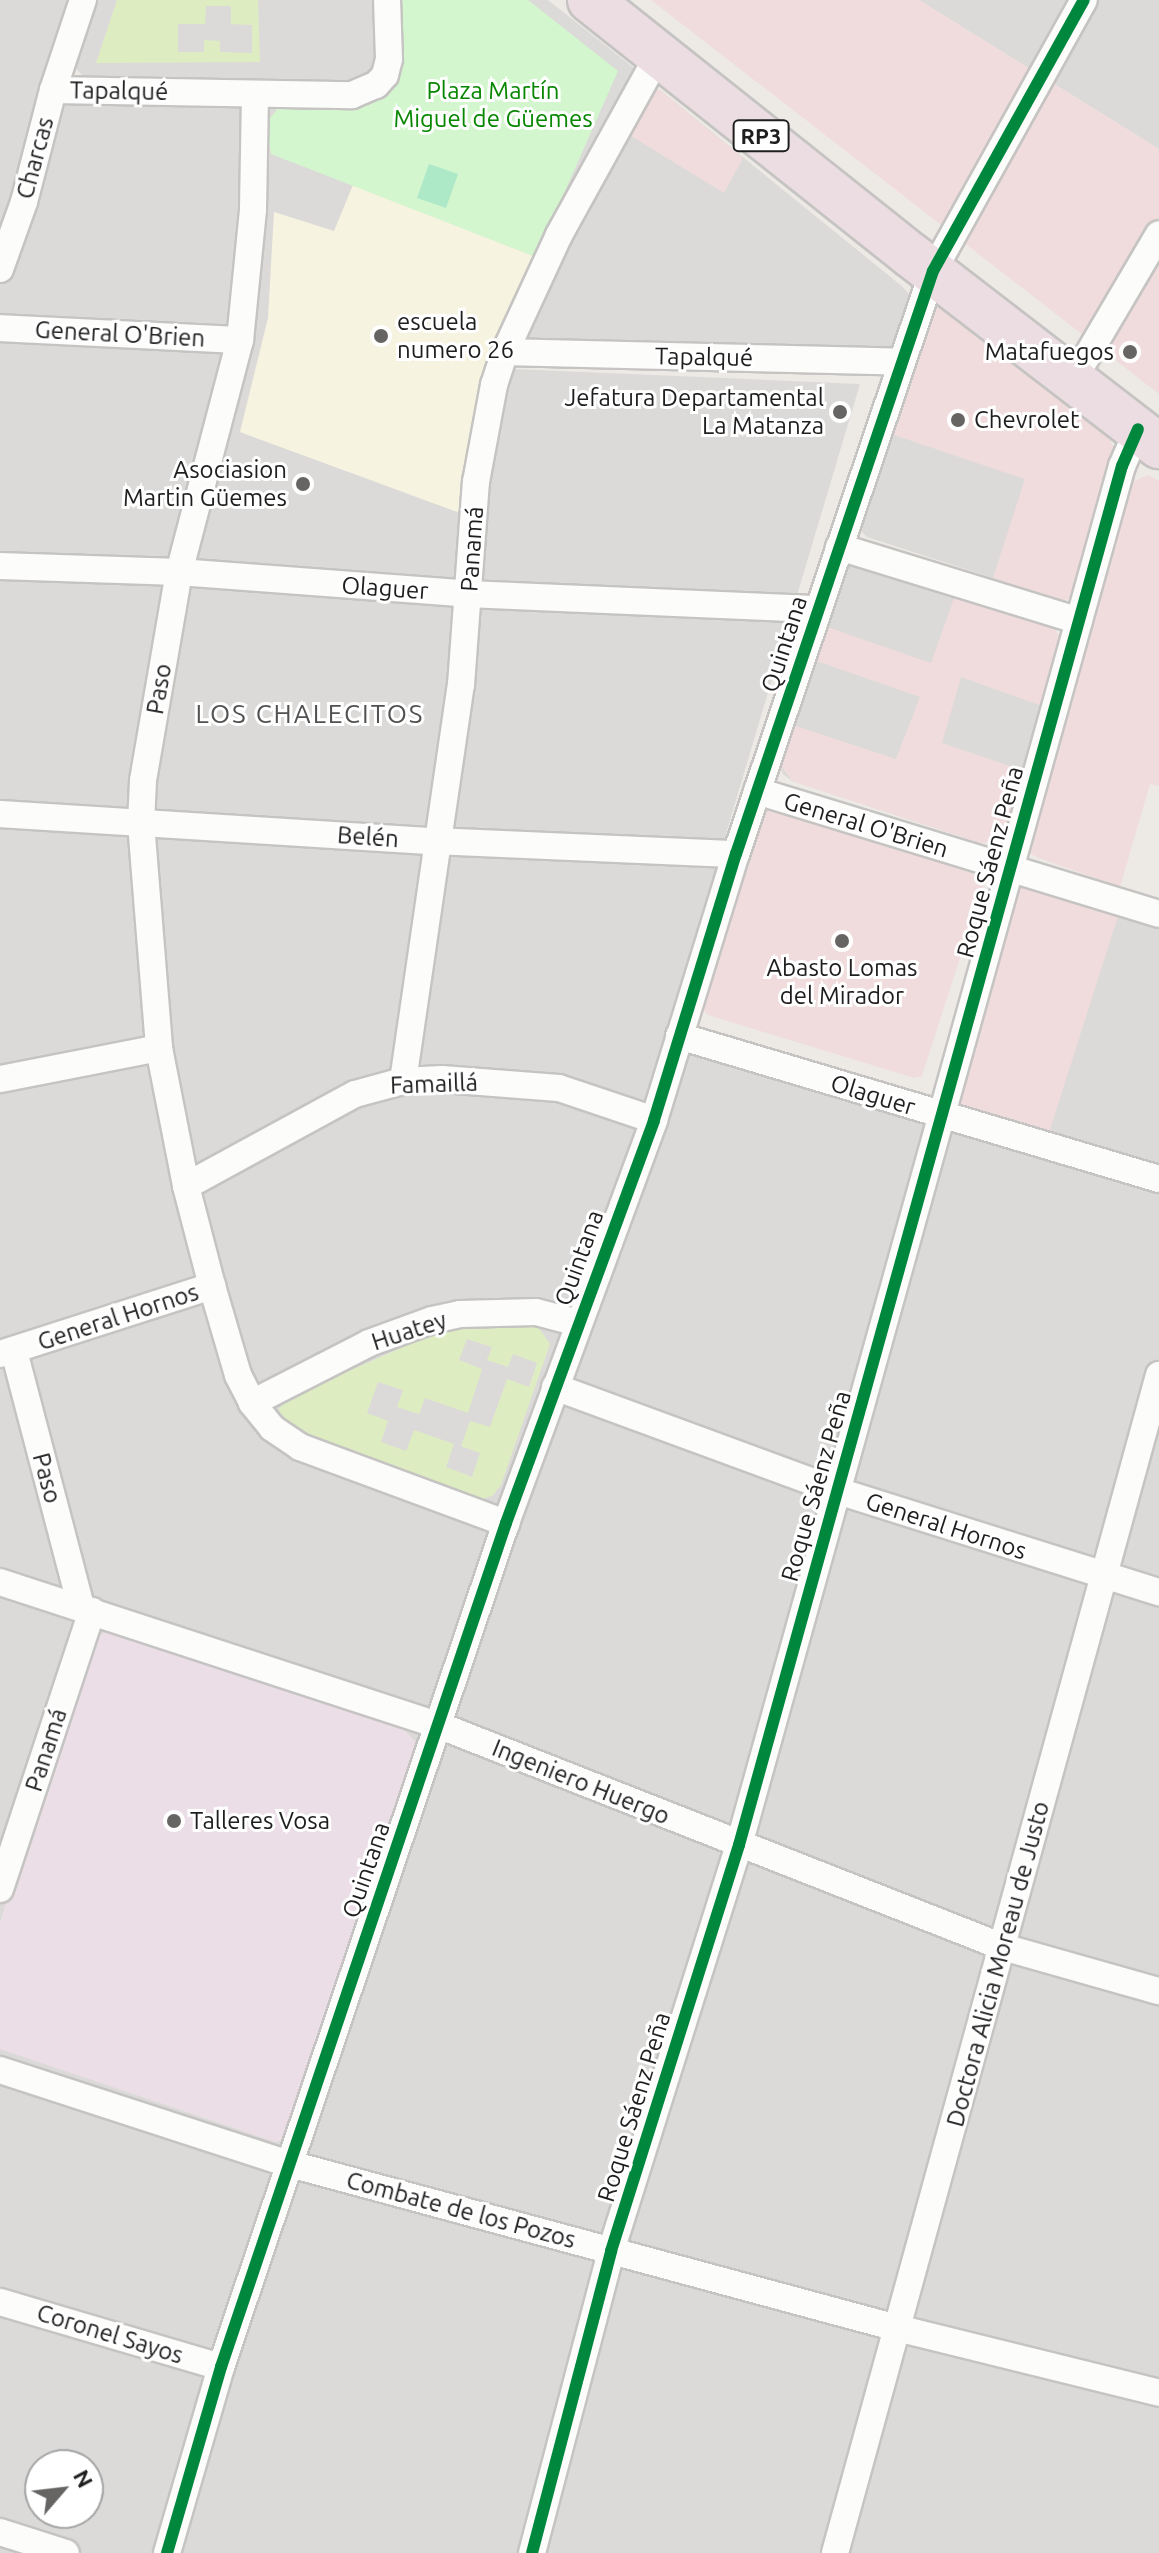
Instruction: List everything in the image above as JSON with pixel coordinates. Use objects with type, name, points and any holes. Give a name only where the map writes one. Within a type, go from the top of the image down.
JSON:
[{"type":"highway","name":"RP3","points":[[590,0],[1149,438]]},
{"type":"street","name":"Charcas","points":[[0,269],[12,198],[83,0]]},
{"type":"street","name":"Tapalqué","points":[[53,90],[352,95],[376,85],[385,75],[389,59],[387,0]]},
{"type":"street","name":"Quintana","points":[[167,2553],[221,2367],[506,1523],[654,1120],[736,854],[933,271],[1084,0]]},
{"type":"street","name":"Panamá","points":[[403,1081],[435,841],[461,685],[476,482],[494,385],[505,352],[559,235],[659,54]]},
{"type":"street","name":"Paso","points":[[212,1286],[186,1186],[159,1048],[141,823],[143,781],[179,572],[240,340],[253,210],[255,94]]},
{"type":"street","points":[[1073,380],[1159,234]]},
{"type":"street","name":"General O'Brien","points":[[0,328],[240,340]]},
{"type":"street","name":"Tapalqué","points":[[505,352],[902,362]]},
{"type":"street","name":"Roque Sáenz Peña","points":[[532,2553],[611,2251],[739,1845],[1122,466],[1149,438]]},
{"type":"street","points":[[839,547],[1079,621]]},
{"type":"street","name":"Olaguer","points":[[0,566],[179,572],[469,594],[818,609]]},
{"type":"street","name":"General O'Brien","points":[[757,791],[1159,914]]},
{"type":"street","name":"Belén","points":[[0,814],[435,841],[736,854]]},
{"type":"street","name":"Olaguer","points":[[679,1036],[1159,1179]]},
{"type":"street","points":[[0,1079],[159,1048]]},
{"type":"street","name":"Famaillá","points":[[186,1186],[355,1094],[403,1081],[442,1079],[559,1088],[654,1120]]},
{"type":"street","name":"General Hornos","points":[[7,1352],[212,1286],[238,1375],[252,1403],[272,1428],[300,1447],[506,1523]]},
{"type":"street","name":"Huatey","points":[[252,1403],[369,1343],[432,1320],[460,1314],[536,1312],[578,1323]]},
{"type":"street","name":"Paso","points":[[7,1352],[87,1608]]},
{"type":"street","name":"Doctora Alicia Moreau de Justo","points":[[835,2553],[1159,1375]]},
{"type":"street","name":"General Hornos","points":[[555,1387],[838,1491],[1104,1578],[1159,1592]]},
{"type":"street","name":"Ingeniero Huergo","points":[[0,1582],[438,1725],[1003,1947],[1159,1991]]},
{"type":"street","name":"Panamá","points":[[0,1889],[87,1608]]},
{"type":"street","name":"Combate de los Pozos","points":[[0,2070],[290,2164],[897,2328],[1159,2393]]},
{"type":"street","name":"Coronel Sayos","points":[[0,2302],[221,2367]]},
{"type":"street","points":[[0,2532],[66,2553]]},
{"type":"shaded area","points":[[0,0],[69,0],[40,93],[369,105],[391,90],[396,80],[398,0],[548,0],[634,68],[493,368],[860,384],[663,1045],[1159,1191],[1159,2553],[0,2553]]},
{"type":"shaded area","points":[[90,0],[373,0],[376,61],[368,75],[354,84],[86,79],[71,64]]},
{"type":"shaded area","points":[[651,0],[919,0],[1159,149],[1159,394]]},
{"type":"shaded area","points":[[919,0],[1159,0],[1159,149]]},
{"type":"shaded area","points":[[650,89],[660,90],[743,158],[724,193],[623,131]]},
{"type":"shaded area","points":[[660,90],[903,287],[911,297],[894,350],[543,343],[527,336],[526,326],[642,94]]},
{"type":"shaded area","name":"escuela numero 26","points":[[353,185],[536,257],[490,354],[460,513],[240,432],[268,318],[274,212],[334,231]]},
{"type":"shaded area","points":[[934,308],[942,308],[1105,434],[1116,450],[1075,594],[1069,599],[1060,600],[993,578],[1025,479],[888,433]]},
{"type":"shaded area","points":[[942,308],[1111,441],[1069,599],[1060,600],[867,537],[861,531],[858,522],[929,313]]},
{"type":"shaded area","points":[[1148,475],[1159,481],[1159,786],[1150,784],[1120,887],[1029,853],[1029,840],[1128,484]]},
{"type":"shaded area","points":[[846,558],[859,558],[1059,636],[1059,648],[1011,822],[1006,833],[995,841],[981,843],[792,781],[783,774],[778,762]]},
{"type":"shaded area","points":[[957,590],[1053,626],[1059,636],[1042,706],[961,677],[942,743],[1025,771],[1006,833],[995,841],[981,843],[792,781],[778,762],[790,724],[896,759],[920,697],[811,659],[821,625],[931,663]]},
{"type":"shaded area","name":"Abasto Lomas del Mirador","points":[[766,803],[982,872],[985,880],[922,1076],[914,1078],[708,1015],[702,1009]]},
{"type":"shaded area","points":[[1025,879],[1159,928],[1159,1173],[968,1115]]},
{"type":"shaded area","points":[[1017,882],[1119,913],[1047,1139],[956,1107]]},
{"type":"shaded area","points":[[119,1628],[403,1729],[417,1743],[419,1751],[285,2140],[275,2142],[0,2049],[0,1922],[90,1650],[96,1639],[107,1630]]},
{"type":"green space","points":[[117,0],[258,0],[260,62],[96,63]],"holes":[[[206,6],[231,6],[231,24],[252,25],[252,53],[220,52],[220,41],[204,40],[204,52],[178,52],[178,24],[205,24]]]},
{"type":"green space","name":"Plaza Martín Miguel de Güemes","points":[[402,0],[528,0],[618,71],[536,257],[271,154],[266,123],[280,106],[289,102],[369,105],[391,90],[396,80]]},
{"type":"green space","points":[[429,164],[458,174],[446,208],[417,198]]},
{"type":"green space","points":[[477,1324],[537,1326],[550,1344],[501,1485],[492,1496],[477,1501],[290,1434],[279,1409],[288,1398],[419,1340]],"holes":[[[467,1339],[492,1347],[487,1360],[508,1367],[513,1354],[537,1363],[529,1387],[507,1379],[490,1427],[470,1421],[461,1446],[480,1453],[472,1477],[446,1467],[454,1444],[414,1430],[406,1451],[381,1442],[388,1421],[367,1413],[378,1382],[403,1390],[397,1407],[419,1414],[425,1398],[468,1413],[482,1369],[459,1360]]]},
{"type":"cycle path","points":[[167,2553],[221,2367],[506,1523],[654,1120],[736,854],[933,271],[1084,0]]},
{"type":"cycle path","points":[[532,2553],[611,2251],[739,1845],[1122,466],[1138,429]]},
{"type":"place","name":"escuela numero 26","points":[[381,336]]},
{"type":"place","name":"Matafuegos","points":[[1130,352]]},
{"type":"place","name":"Jefatura Departamental La Matanza","points":[[840,412]]},
{"type":"place","name":"Chevrolet","points":[[958,420]]},
{"type":"place","name":"Asociasion Martin Güemes","points":[[303,484]]},
{"type":"place","name":"Abasto Lomas del Mirador","points":[[842,941]]},
{"type":"place","name":"Talleres Vosa","points":[[174,1821]]},
{"type":"district","name":"LOS CHALECITOS","points":[[310,714]]}]
